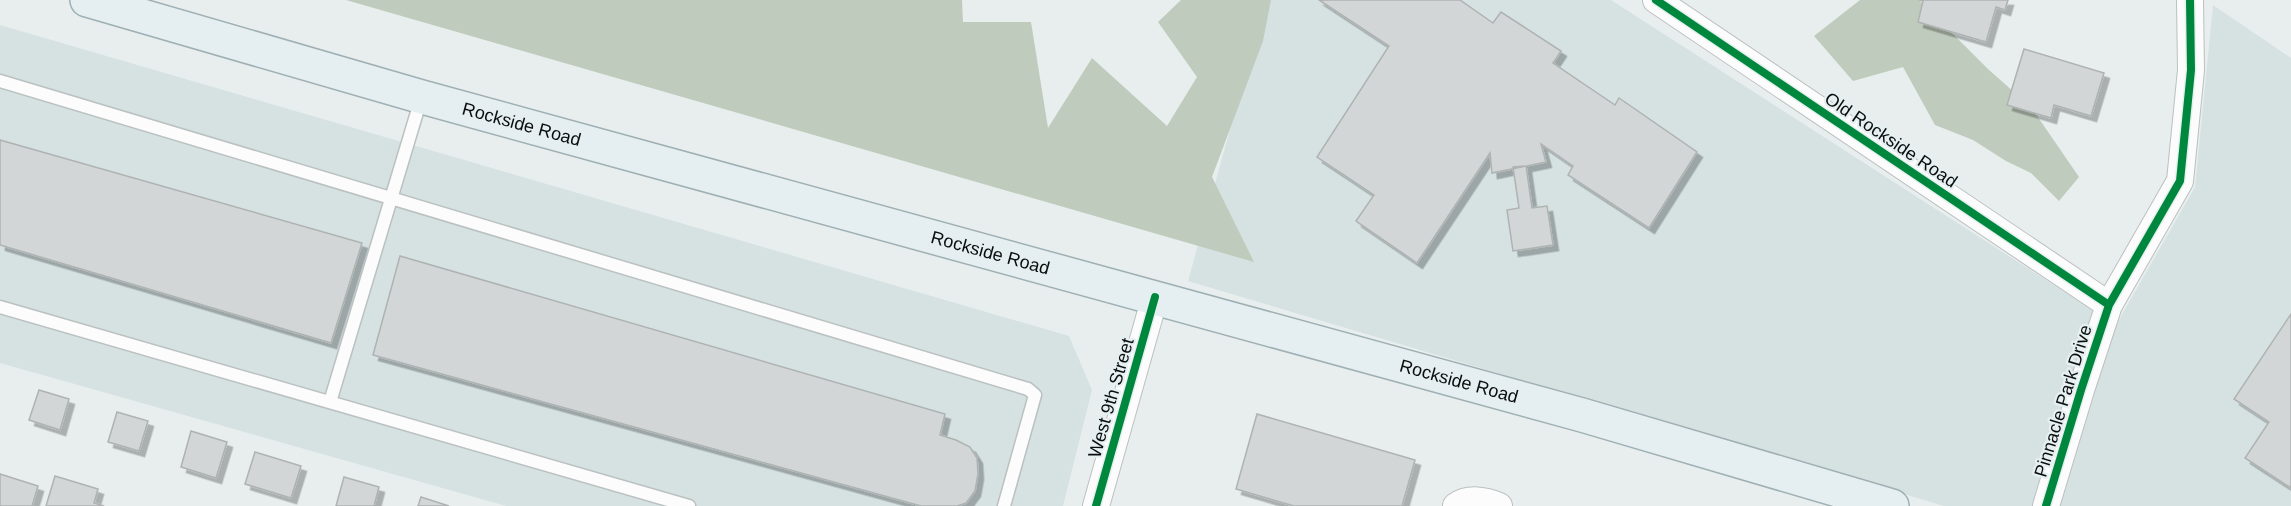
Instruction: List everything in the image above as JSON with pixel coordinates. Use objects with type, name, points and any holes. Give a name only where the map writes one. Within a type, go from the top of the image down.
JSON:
[{"type":"main road","name":"Rockside Road","points":[[87,0],[422,97],[1582,415],[1892,506]]},
{"type":"street","name":"Old Rockside Road","points":[[1656,0],[2109,305]]},
{"type":"street","name":"Pinnacle Park Drive","points":[[2046,506],[2080,390],[2109,305],[2180,181],[2191,70],[2190,0]]},
{"type":"street","name":"West 9th Street","points":[[1096,506],[1155,297]]},
{"type":"street","points":[[1456,506],[1463,501],[1488,501],[1499,506]]},
{"type":"lane","points":[[0,81],[1028,389],[1035,395],[1004,506]]},
{"type":"lane","points":[[330,402],[422,97]]},
{"type":"lane","points":[[0,307],[689,506]]},
{"type":"shaded area","points":[[1266,0],[1611,0],[2116,325],[2195,187],[2213,5],[2291,58],[2291,506],[1944,506],[1188,281]]},
{"type":"shaded area","points":[[0,25],[1069,336],[1092,390],[1063,506],[506,506],[0,363]]},
{"type":"green space","points":[[346,0],[962,0],[963,22],[1031,22],[1048,128],[1092,58],[1167,126],[1197,77],[1158,22],[1181,0],[1271,0],[1263,41],[1212,177],[1254,262]]},
{"type":"green space","points":[[1860,0],[1919,0],[1989,70],[2031,107],[2079,177],[2059,201],[2031,173],[2006,161],[1973,140],[1935,125],[1903,67],[1853,81],[1814,36]]},
{"type":"building","points":[[1319,0],[1460,0],[1493,23],[1501,12],[1561,51],[1553,63],[1615,105],[1619,98],[1697,152],[1649,228],[1568,175],[1573,166],[1541,144],[1546,162],[1492,173],[1490,153],[1417,263],[1356,221],[1374,195],[1317,157],[1389,46]]},
{"type":"building","points":[[1919,0],[2008,0],[2005,10],[1996,7],[1986,42],[1918,22],[1923,1]]},
{"type":"building","points":[[2024,49],[2104,73],[2091,116],[2054,105],[2051,118],[2007,105]]},
{"type":"building","points":[[0,140],[362,243],[331,343],[0,245]]},
{"type":"building","points":[[1526,166],[1532,208],[1547,206],[1553,245],[1513,251],[1507,210],[1519,208],[1513,167]]},
{"type":"building","points":[[400,256],[945,414],[940,435],[970,447],[977,458],[978,474],[975,491],[966,503],[957,506],[921,506],[373,355]]},
{"type":"building","points":[[2291,314],[2291,488],[2245,458],[2269,422],[2234,399]]},
{"type":"building","points":[[39,390],[69,399],[60,430],[29,420]]},
{"type":"building","points":[[117,412],[148,421],[139,451],[108,442]]},
{"type":"building","points":[[1257,414],[1415,460],[1402,506],[1294,506],[1236,489]]},
{"type":"building","points":[[191,431],[227,442],[216,478],[181,467]]},
{"type":"building","points":[[255,452],[301,466],[291,498],[245,484]]},
{"type":"building","points":[[0,474],[38,486],[32,506],[0,506]]},
{"type":"building","points":[[55,476],[98,489],[94,503],[104,506],[46,506]]},
{"type":"building","points":[[344,477],[379,487],[374,506],[336,506]]},
{"type":"building","points":[[421,497],[449,506],[418,506]]},
{"type":"cycle path","points":[[1656,0],[2109,305]]},
{"type":"cycle path","points":[[2046,506],[2109,305],[2180,181],[2191,70],[2190,0]]},
{"type":"cycle path","points":[[1096,506],[1155,297]]}]
